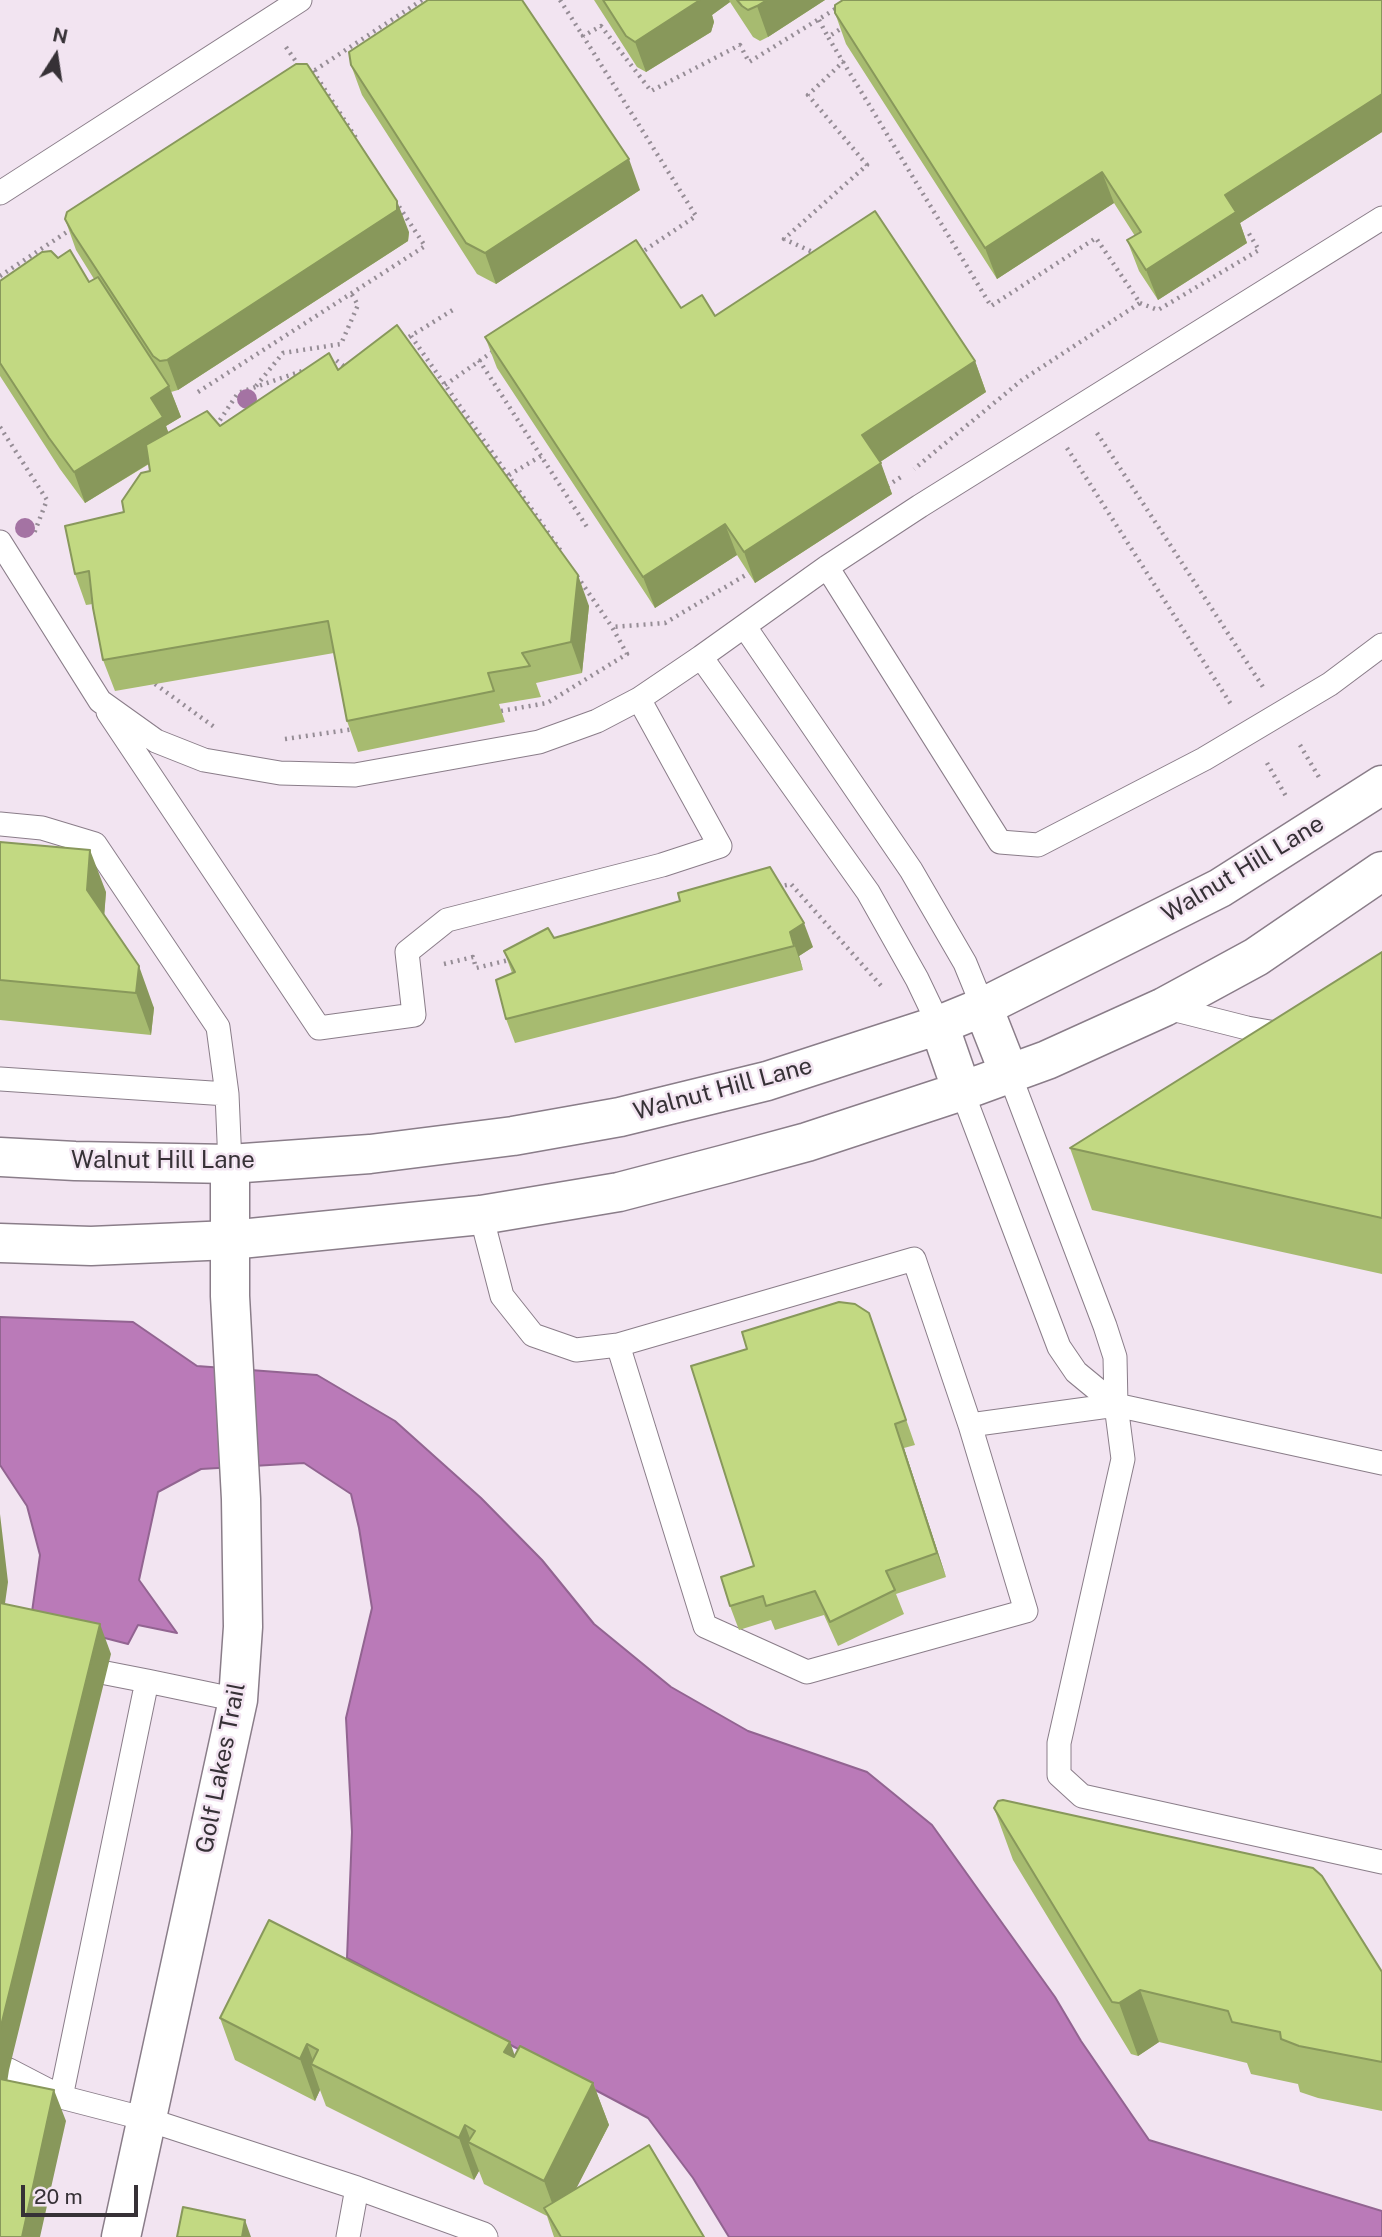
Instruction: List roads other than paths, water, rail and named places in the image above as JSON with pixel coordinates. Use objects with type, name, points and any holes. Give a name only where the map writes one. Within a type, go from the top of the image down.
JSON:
[{"type":"main road","name":"Walnut Hill Lane","points":[[0,1157],[230,1164],[370,1154],[513,1136],[620,1117],[767,1081],[939,1026],[983,1007],[1220,888],[1382,785]]},
{"type":"main road","points":[[0,1243],[91,1246],[230,1240],[481,1215],[619,1192],[713,1168],[807,1142],[1047,1060],[1164,1007],[1256,957],[1382,871]]},
{"type":"main road","points":[[983,1007],[1009,1073]]},
{"type":"main road","points":[[939,1026],[962,1091]]},
{"type":"main road","name":"Golf Lakes Trail","points":[[121,2237],[238,1700],[243,1627],[241,1499],[231,1324],[230,1164]]},
{"type":"lane","points":[[0,193],[300,0]]},
{"type":"lane","points":[[100,701],[156,741],[204,760],[280,773],[355,775],[538,742],[597,721],[639,699],[827,567],[920,506],[1382,218]]},
{"type":"lane","points":[[0,542],[100,701],[319,1028],[414,1015],[407,952],[447,920],[662,865],[720,846],[639,699]]},
{"type":"lane","points":[[827,567],[1000,842],[1038,845],[1204,759],[1329,684],[1382,645]]},
{"type":"lane","points":[[745,627],[911,870],[965,962],[983,1007]]},
{"type":"lane","points":[[701,657],[868,892],[917,979],[939,1026]]},
{"type":"lane","points":[[0,824],[42,828],[95,844],[218,1027],[227,1094],[230,1164]]},
{"type":"lane","points":[[1164,1007],[1247,1028],[1300,1037],[1312,1030]]},
{"type":"lane","points":[[1009,1073],[1115,1357],[1116,1405],[1123,1459],[1059,1743],[1059,1775],[1082,1796],[1382,1862]]},
{"type":"lane","points":[[0,1079],[227,1094]]},
{"type":"lane","points":[[962,1091],[1059,1347],[1076,1372],[1116,1405]]},
{"type":"lane","points":[[481,1215],[502,1296],[533,1335],[576,1350],[618,1345],[914,1259],[970,1426],[1026,1611],[807,1672],[705,1626],[618,1345]]},
{"type":"lane","points":[[970,1426],[1116,1405],[1382,1463]]},
{"type":"lane","points":[[106,1673],[238,1700]]},
{"type":"lane","points":[[61,2097],[147,1681]]},
{"type":"lane","points":[[9,2070],[61,2097],[146,2119],[357,2188],[486,2237]]},
{"type":"lane","points":[[348,2237],[357,2188]]}]
